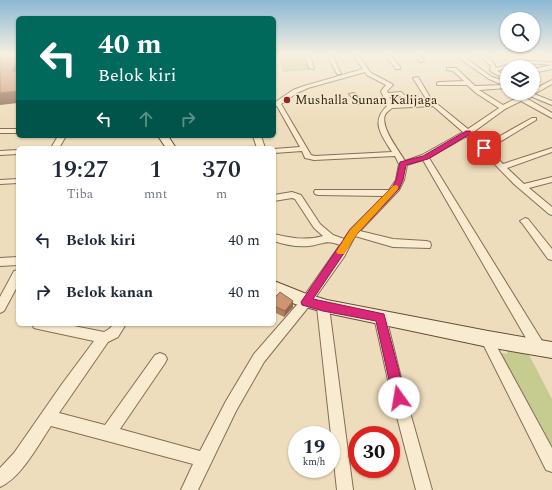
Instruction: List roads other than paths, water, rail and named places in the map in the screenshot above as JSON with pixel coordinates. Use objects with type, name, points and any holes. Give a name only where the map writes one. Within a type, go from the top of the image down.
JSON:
[{"type":"main road","points":[[276,288],[306,302],[323,307],[380,317],[487,340],[545,349]]},
{"type":"street","points":[[336,78],[304,87],[287,95],[276,104],[305,148],[308,156],[314,158],[398,154]]},
{"type":"street","points":[[377,78],[389,83],[390,85],[384,92],[389,101]]},
{"type":"street","points":[[416,78],[421,84],[426,97],[468,132],[502,167],[552,212]]},
{"type":"street","points":[[464,78],[503,108]]},
{"type":"street","points":[[540,88],[552,82]]},
{"type":"street","points":[[439,84],[469,83]]},
{"type":"street","points":[[475,88],[500,87]]},
{"type":"street","points":[[352,94],[361,103],[389,101],[435,104]]},
{"type":"street","points":[[190,490],[231,406],[259,358],[306,302],[340,254],[353,232],[391,193],[400,180],[403,164],[386,136],[381,116],[389,101],[401,94],[404,98]]},
{"type":"street","points":[[540,97],[552,103]]},
{"type":"street","points":[[403,164],[426,157],[517,100]]},
{"type":"street","points":[[524,100],[552,116]]},
{"type":"street","points":[[484,148],[534,119]]},
{"type":"street","points":[[0,131],[16,131]]},
{"type":"street","points":[[276,151],[305,148]]},
{"type":"street","points":[[502,167],[552,150]]},
{"type":"street","points":[[0,153],[16,152]]},
{"type":"street","points":[[426,157],[545,349]]},
{"type":"street","points":[[523,187],[552,179]]},
{"type":"street","points":[[0,182],[16,181]]},
{"type":"street","points":[[318,192],[391,193]]},
{"type":"street","points":[[359,192],[381,202]]},
{"type":"street","points":[[276,198],[292,195],[298,197],[316,226],[330,237],[346,243]]},
{"type":"street","points":[[525,221],[552,256]]},
{"type":"street","points":[[353,232],[393,243],[426,245]]},
{"type":"street","points":[[276,238],[289,242],[314,242],[330,237]]},
{"type":"street","points":[[0,255],[16,254]]},
{"type":"street","points":[[0,262],[16,261]]},
{"type":"street","points":[[0,308],[16,278]]},
{"type":"street","points":[[323,307],[345,490]]},
{"type":"street","points":[[380,317],[399,398],[424,490]]},
{"type":"street","points":[[63,326],[104,338],[110,337],[115,333],[119,326]]},
{"type":"street","points":[[0,479],[20,459],[67,389],[104,338]]},
{"type":"street","points":[[487,340],[552,464]]},
{"type":"street","points":[[108,434],[160,359]]},
{"type":"street","points":[[48,418],[204,460]]},
{"type":"place","name":"Mushalla Sunan Kalijaga","points":[[287,100]]}]
